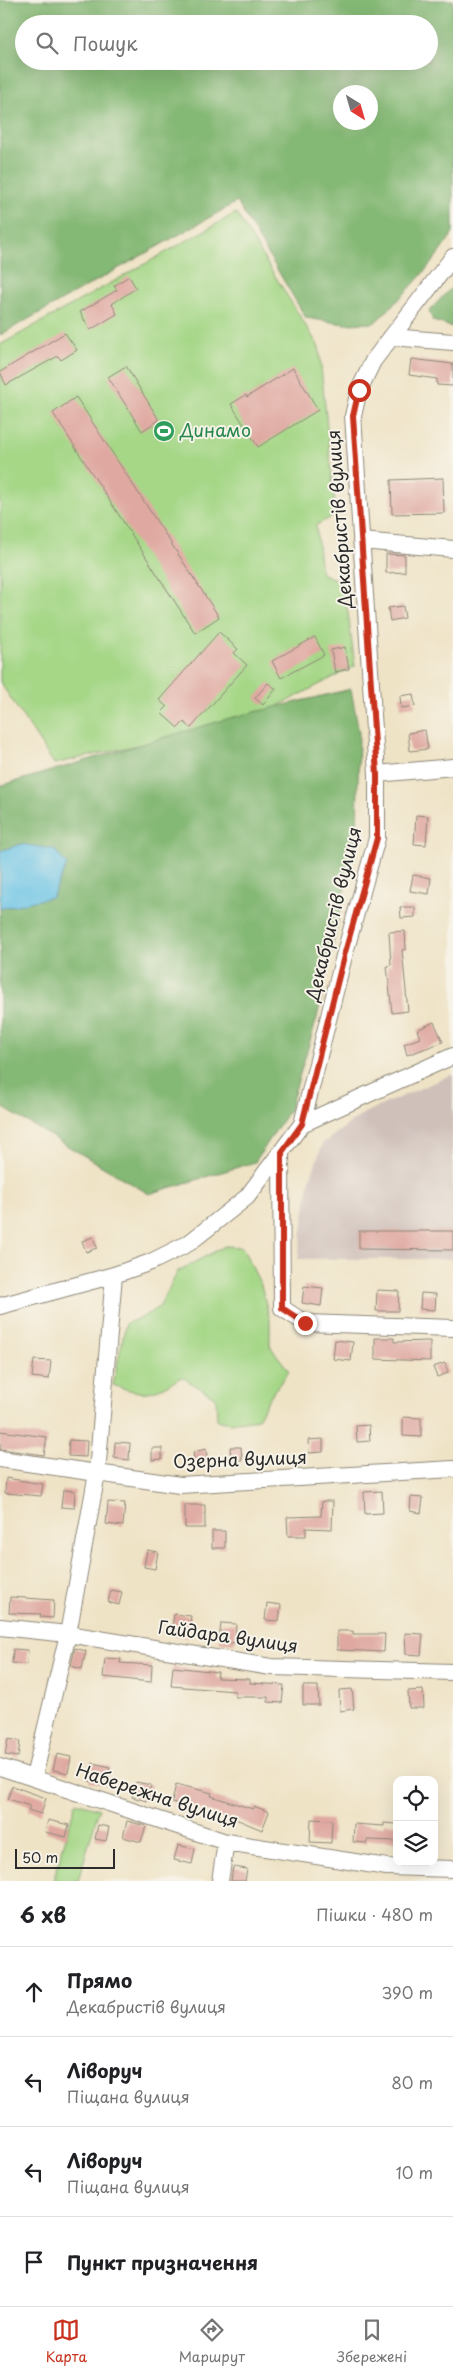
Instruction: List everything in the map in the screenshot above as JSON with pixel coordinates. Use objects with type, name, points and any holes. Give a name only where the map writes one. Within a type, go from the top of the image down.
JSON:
[{"type":"street","name":"Декабристів вулиця","points":[[0,1306],[114,1275],[151,1262],[189,1243],[246,1197],[302,1124],[344,956],[377,838],[377,774],[353,416],[359,390],[373,361],[453,257]]},
{"type":"street","points":[[392,337],[453,342]]},
{"type":"street","points":[[361,541],[453,549]]},
{"type":"street","points":[[377,774],[453,767]]},
{"type":"street","points":[[302,1124],[453,1056]]},
{"type":"street","points":[[282,1152],[282,1308],[305,1323],[453,1328]]},
{"type":"street","points":[[34,1777],[68,1634],[97,1473],[114,1275]]},
{"type":"street","name":"Озерна вулиця","points":[[0,1459],[180,1485],[453,1469]]},
{"type":"street","name":"Гайдара вулиця","points":[[0,1626],[68,1634],[271,1667],[453,1672]]},
{"type":"street","name":"Набережна вулиця","points":[[0,1767],[226,1842],[387,1867],[453,1868]]},
{"type":"street","points":[[220,1881],[226,1842]]},
{"type":"shaded area","points":[[453,1074],[453,1259],[298,1259],[309,1182],[323,1143],[364,1113]]},
{"type":"green space","points":[[0,0],[453,0],[453,233],[436,258],[416,281],[374,323],[345,324],[306,318],[237,202],[0,335]]},
{"type":"green space","name":"Динамо","points":[[236,213],[319,347],[336,515],[316,525],[321,573],[344,583],[355,666],[253,719],[54,764],[0,682],[0,345]]},
{"type":"green space","points":[[453,286],[453,327],[433,321],[429,311]]},
{"type":"green space","points":[[351,689],[359,733],[357,833],[317,1018],[289,1110],[255,1162],[149,1194],[0,1106],[0,786],[230,718]]},
{"type":"green space","points":[[225,1246],[242,1247],[261,1285],[270,1320],[270,1346],[289,1371],[269,1398],[258,1419],[230,1423],[217,1420],[216,1398],[182,1377],[149,1392],[134,1391],[113,1385],[126,1323],[141,1318],[160,1306],[178,1271]]},
{"type":"green space","points":[[76,1802],[99,1809],[78,1881],[53,1881]]},
{"type":"water","points":[[21,844],[54,849],[67,865],[52,897],[0,909],[0,851]]},
{"type":"building","points":[[129,276],[136,288],[112,304],[117,314],[90,330],[80,312],[117,290],[114,286]]},
{"type":"building","points":[[65,333],[77,350],[61,360],[58,356],[6,385],[0,372]]},
{"type":"building","points":[[411,359],[453,364],[453,386],[437,385],[437,379],[409,375]]},
{"type":"building","points":[[126,366],[159,420],[142,431],[108,377]]},
{"type":"building","points":[[293,368],[318,410],[258,447],[231,404],[246,395],[247,397]]},
{"type":"building","points":[[76,397],[219,617],[195,633],[53,413]]},
{"type":"building","points":[[443,478],[444,513],[392,514],[391,480]]},
{"type":"building","points":[[386,554],[405,555],[405,572],[386,573]]},
{"type":"building","points":[[403,606],[405,618],[390,621],[388,608]]},
{"type":"building","points":[[219,632],[238,649],[234,653],[247,665],[191,728],[184,722],[178,728],[161,713],[167,707],[159,700]]},
{"type":"building","points":[[315,637],[324,655],[281,678],[272,661]]},
{"type":"building","points":[[345,647],[349,669],[335,672],[331,650]]},
{"type":"building","points":[[268,683],[276,689],[263,705],[255,698]]},
{"type":"building","points":[[413,694],[415,706],[401,708],[400,696]]},
{"type":"building","points":[[425,730],[428,749],[410,751],[408,733]]},
{"type":"building","points":[[416,815],[428,816],[426,845],[414,844]]},
{"type":"building","points":[[413,875],[431,878],[429,894],[410,891]]},
{"type":"building","points":[[400,907],[415,907],[415,917],[401,918]]},
{"type":"building","points":[[405,931],[406,949],[402,950],[408,1011],[392,1013],[387,966],[391,965],[389,932]]},
{"type":"building","points":[[434,1022],[443,1042],[407,1055],[404,1044],[420,1038],[417,1030]]},
{"type":"building","points":[[359,1231],[453,1231],[453,1250],[359,1249]]},
{"type":"building","points":[[93,1237],[97,1248],[86,1252],[82,1241]]},
{"type":"building","points":[[304,1286],[323,1288],[321,1306],[302,1303]]},
{"type":"building","points":[[377,1290],[399,1291],[398,1311],[376,1311]]},
{"type":"building","points":[[421,1293],[436,1294],[435,1310],[420,1309]]},
{"type":"building","points":[[375,1338],[394,1338],[394,1342],[430,1341],[430,1361],[375,1359]]},
{"type":"building","points":[[335,1340],[353,1342],[351,1361],[333,1359]]},
{"type":"building","points":[[34,1360],[51,1361],[49,1379],[32,1377]]},
{"type":"building","points":[[445,1363],[448,1373],[437,1377],[433,1367]]},
{"type":"building","points":[[403,1417],[421,1418],[421,1437],[403,1436]]},
{"type":"building","points":[[369,1425],[370,1441],[357,1442],[356,1426]]},
{"type":"building","points":[[0,1431],[47,1437],[44,1455],[0,1449]]},
{"type":"building","points":[[323,1439],[323,1452],[309,1453],[308,1440]]},
{"type":"building","points":[[69,1440],[87,1441],[86,1457],[68,1456]]},
{"type":"building","points":[[115,1442],[130,1443],[129,1460],[114,1458]]},
{"type":"building","points":[[230,1447],[241,1447],[242,1460],[231,1460]]},
{"type":"building","points":[[152,1448],[162,1448],[162,1459],[152,1460]]},
{"type":"building","points":[[206,1449],[208,1465],[195,1467],[193,1452]]},
{"type":"building","points":[[6,1478],[43,1484],[41,1496],[5,1493]]},
{"type":"building","points":[[63,1490],[75,1491],[74,1508],[61,1507]]},
{"type":"building","points":[[382,1491],[383,1513],[365,1514],[364,1492]]},
{"type":"building","points":[[411,1497],[423,1498],[421,1513],[410,1511]]},
{"type":"building","points":[[322,1501],[333,1501],[332,1529],[306,1528],[306,1536],[288,1536],[287,1517],[321,1516]]},
{"type":"building","points":[[108,1502],[125,1503],[123,1526],[106,1524]]},
{"type":"building","points":[[185,1505],[205,1505],[205,1528],[185,1528]]},
{"type":"building","points":[[212,1531],[225,1531],[225,1548],[212,1548]]},
{"type":"building","points":[[147,1550],[158,1552],[155,1569],[144,1567]]},
{"type":"building","points":[[111,1590],[122,1592],[119,1605],[108,1602]]},
{"type":"building","points":[[10,1597],[54,1600],[53,1618],[40,1617],[41,1614],[9,1613]]},
{"type":"building","points":[[267,1603],[281,1605],[279,1621],[265,1620]]},
{"type":"building","points":[[174,1614],[191,1616],[188,1637],[171,1635]]},
{"type":"building","points":[[221,1623],[236,1624],[235,1643],[219,1642]]},
{"type":"building","points":[[337,1631],[353,1631],[353,1634],[385,1634],[384,1652],[337,1650]]},
{"type":"building","points":[[405,1633],[423,1634],[421,1655],[406,1654]]},
{"type":"building","points":[[75,1648],[86,1651],[82,1669],[71,1666]]},
{"type":"building","points":[[13,1649],[28,1650],[27,1664],[12,1663]]},
{"type":"building","points":[[105,1658],[121,1659],[120,1663],[152,1665],[151,1682],[103,1677]]},
{"type":"building","points":[[173,1667],[218,1672],[217,1678],[250,1679],[250,1683],[284,1685],[282,1703],[268,1702],[268,1697],[235,1697],[235,1691],[171,1686]]},
{"type":"building","points":[[303,1686],[318,1686],[319,1705],[303,1705]]},
{"type":"building","points":[[352,1689],[354,1709],[340,1711],[339,1690]]},
{"type":"building","points":[[423,1690],[424,1708],[409,1708],[408,1691]]},
{"type":"building","points":[[8,1739],[20,1741],[18,1757],[5,1755]]},
{"type":"building","points":[[57,1754],[71,1757],[68,1773],[53,1770]]},
{"type":"building","points":[[93,1763],[110,1767],[106,1785],[89,1781]]},
{"type":"building","points":[[136,1782],[151,1785],[147,1801],[132,1797]]},
{"type":"building","points":[[176,1784],[212,1793],[211,1796],[253,1809],[254,1806],[269,1812],[262,1830],[231,1817],[230,1821],[217,1817],[218,1814],[172,1802]]},
{"type":"building","points":[[12,1786],[46,1798],[41,1814],[28,1810],[30,1806],[8,1799]]},
{"type":"building","points":[[311,1819],[332,1820],[331,1843],[310,1842]]},
{"type":"building","points":[[48,1820],[69,1825],[66,1837],[45,1832]]},
{"type":"building","points":[[127,1821],[146,1826],[141,1842],[123,1837]]},
{"type":"building","points":[[384,1823],[393,1824],[393,1841],[367,1840],[367,1843],[353,1842],[354,1824],[384,1826]]},
{"type":"building","points":[[98,1825],[109,1827],[106,1841],[95,1839]]},
{"type":"building","points":[[178,1845],[195,1849],[192,1864],[174,1860]]},
{"type":"building","points":[[233,1867],[247,1869],[245,1881],[231,1881]]},
{"type":"place","name":"Динамо","points":[[164,431]]},
{"type":"route","points":[[305,1323],[282,1308],[282,1152],[302,1124],[344,956],[377,838],[377,774],[353,416],[359,390]]}]
